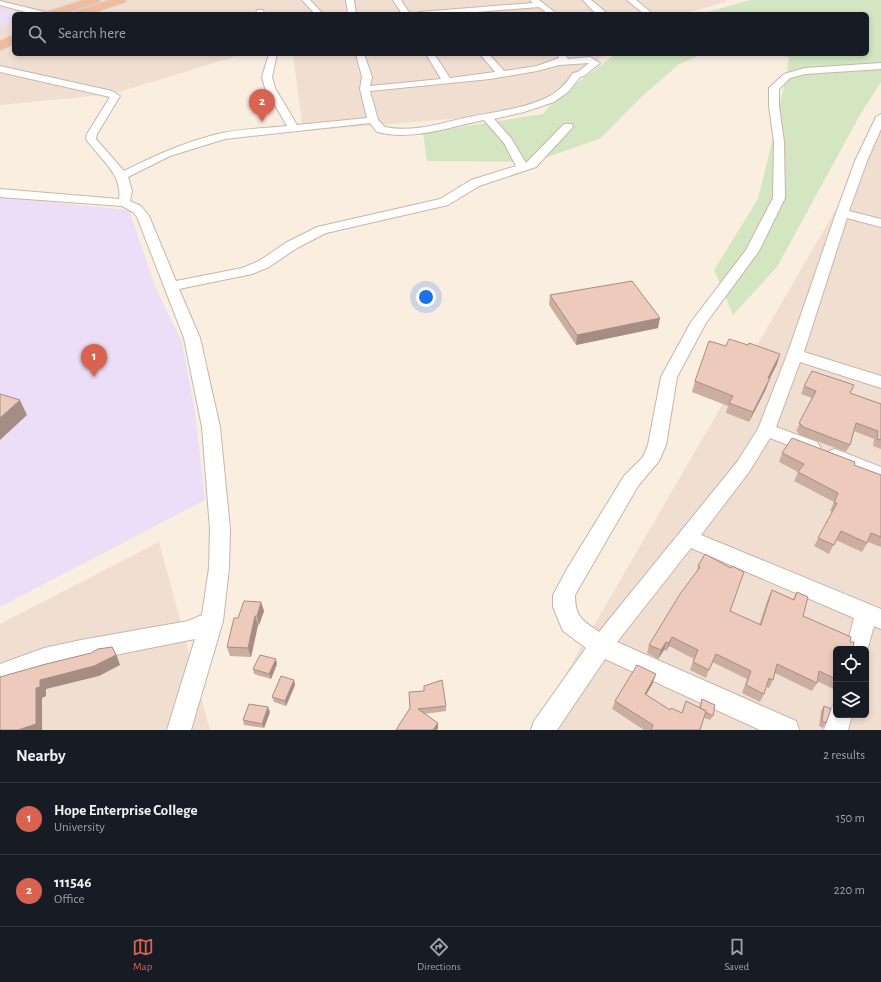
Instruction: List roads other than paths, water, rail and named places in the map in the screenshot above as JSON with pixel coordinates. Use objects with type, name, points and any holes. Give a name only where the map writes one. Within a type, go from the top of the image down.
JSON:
[{"type":"highway","points":[[57,12],[95,0]]},
{"type":"highway","points":[[84,12],[121,0]]},
{"type":"highway","points":[[0,34],[12,29]]},
{"type":"highway","points":[[0,46],[12,40]]},
{"type":"street","points":[[4,3],[21,0]]},
{"type":"street","points":[[306,0],[317,12]]},
{"type":"street","points":[[350,0],[352,12]]},
{"type":"street","points":[[397,0],[405,12]]},
{"type":"street","points":[[587,0],[599,12]]},
{"type":"street","points":[[631,0],[646,12]]},
{"type":"street","points":[[436,12],[452,10],[502,11],[537,2],[550,12]]},
{"type":"street","points":[[4,3],[35,12]]},
{"type":"street","points":[[272,56],[267,77],[270,88],[294,128]]},
{"type":"street","points":[[361,56],[367,77],[365,89],[373,120],[381,130],[393,132],[434,128],[517,110],[550,100],[572,85],[576,75],[582,74],[595,63],[590,60],[572,63],[559,58],[520,72],[365,89]]},
{"type":"street","points":[[431,56],[447,81]]},
{"type":"street","points":[[486,56],[501,74]]},
{"type":"street","points":[[787,730],[601,646],[571,624],[564,607],[564,595],[574,575],[631,481],[650,461],[657,446],[669,377],[699,322],[752,251],[779,198],[779,142],[774,88],[787,76],[805,71],[881,66]]},
{"type":"street","points":[[0,69],[112,94],[115,96],[92,134],[91,139],[122,176],[126,191],[124,204]]},
{"type":"street","points":[[486,117],[496,126],[518,157],[522,168]]},
{"type":"street","points":[[543,730],[601,646],[743,467],[766,430],[795,355],[842,213],[861,161],[881,117]]},
{"type":"street","points":[[122,176],[166,154],[224,136],[373,120]]},
{"type":"street","points":[[172,286],[247,271],[264,264],[292,245],[322,230],[444,202],[475,183],[532,165],[568,126]]},
{"type":"street","points":[[0,192],[124,204],[137,209],[144,216],[192,338],[210,427],[220,529],[220,568],[212,621],[179,730]]},
{"type":"street","points":[[842,213],[881,223]]},
{"type":"street","points":[[795,355],[881,382]]},
{"type":"street","points":[[766,430],[881,474]]},
{"type":"street","points":[[688,538],[873,616],[858,646]]},
{"type":"street","points":[[0,675],[44,659],[81,650],[191,631],[212,621]]},
{"type":"street","points":[[836,730],[839,718]]},
{"type":"place","name":"111546","points":[[262,122]]},
{"type":"place","name":"Hope Enterprise College","points":[[94,377]]}]
